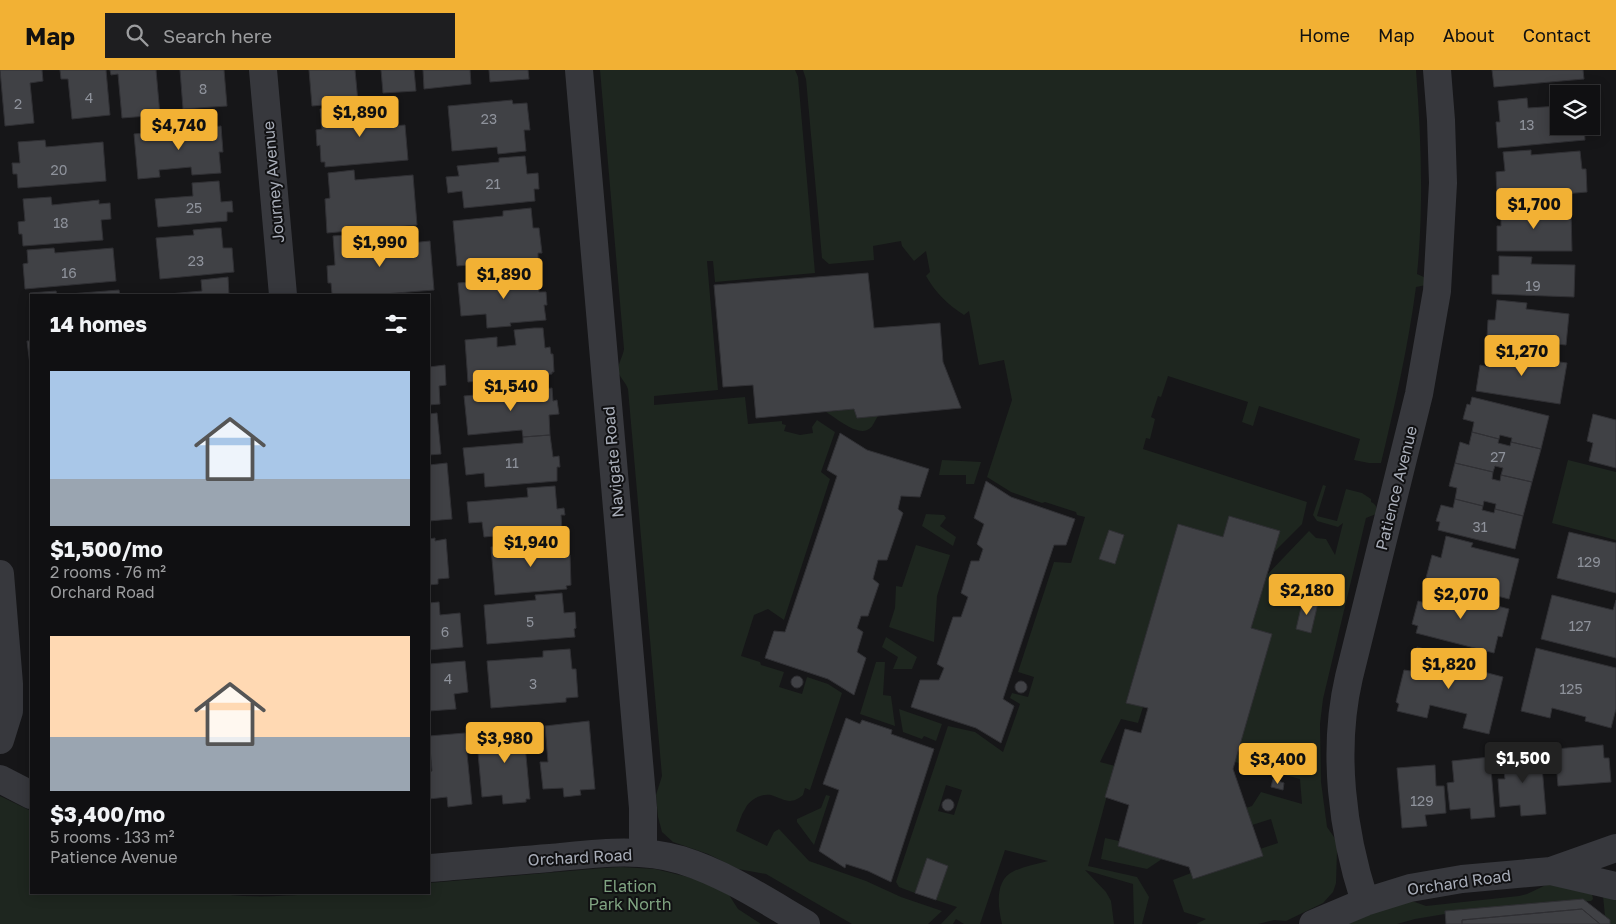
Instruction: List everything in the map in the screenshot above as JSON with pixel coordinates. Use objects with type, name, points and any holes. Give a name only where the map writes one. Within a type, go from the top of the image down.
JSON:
[{"type":"street","name":"Journey Avenue","points":[[263,70],[283,294]]},
{"type":"street","name":"Navigate Road","points":[[579,70],[643,808],[643,853]]},
{"type":"street","name":"Patience Avenue","points":[[1365,902],[1348,836],[1341,758],[1341,725],[1349,677],[1419,394],[1437,290],[1443,183],[1436,70]]},
{"type":"street","points":[[0,574],[9,684],[9,711],[0,740]]},
{"type":"street","points":[[0,779],[30,794]]},
{"type":"street","name":"Orchard Road","points":[[1313,924],[1365,902],[1410,888],[1444,881],[1551,871],[1616,848]]},
{"type":"street","name":"Orchard Road","points":[[430,868],[607,853],[643,853],[679,860],[722,875],[806,924]]},
{"type":"street","name":"Orchard Road","points":[[1551,871],[1616,886]]},
{"type":"green space","points":[[600,70],[795,70],[798,77],[815,273],[715,282],[713,261],[707,261],[718,390],[654,396],[654,405],[745,397],[748,424],[782,421],[782,424],[786,425],[784,431],[800,435],[813,433],[812,427],[817,420],[835,432],[821,472],[830,479],[784,620],[768,609],[754,615],[741,656],[784,672],[779,687],[802,694],[807,677],[828,684],[842,693],[810,790],[805,788],[803,795],[791,801],[771,795],[763,795],[756,798],[747,806],[736,831],[767,846],[774,832],[779,829],[809,861],[942,911],[928,924],[852,924],[766,874],[738,869],[708,854],[673,842],[662,832],[658,817],[656,795],[662,776],[628,389],[618,371],[624,349]]},
{"type":"green space","points":[[803,70],[1416,70],[1421,172],[1417,274],[1426,278],[1426,285],[1416,287],[1401,376],[1381,463],[1354,460],[1360,439],[1259,406],[1253,426],[1242,422],[1248,402],[1168,376],[1161,397],[1158,396],[1151,417],[1155,419],[1150,439],[1146,438],[1143,449],[1307,502],[1302,524],[1273,553],[1279,531],[1229,516],[1223,537],[1178,524],[1126,702],[1143,707],[1138,723],[1121,719],[1100,762],[1115,766],[1088,866],[1137,877],[1149,897],[1142,924],[1134,924],[1133,884],[1085,870],[1106,892],[1111,901],[1114,924],[1002,924],[999,910],[999,894],[1003,881],[1014,871],[1048,861],[1005,850],[980,924],[964,924],[956,919],[953,924],[941,924],[957,907],[936,900],[947,866],[927,859],[915,893],[899,887],[896,882],[948,726],[975,732],[1003,752],[1020,704],[1010,698],[1012,693],[1028,697],[1034,677],[1018,672],[1054,562],[1071,563],[1085,517],[1077,515],[1076,512],[1011,492],[987,477],[1012,400],[1004,360],[979,365],[969,311],[964,315],[947,302],[933,287],[926,276],[930,272],[926,251],[914,261],[902,246],[901,241],[873,246],[874,260],[829,264],[822,258],[806,79]],"holes":[[[946,785],[962,790],[954,815],[938,811]]]},
{"type":"green space","points":[[854,409],[857,418],[878,416],[870,428],[859,431],[826,412]]},
{"type":"green space","points":[[942,460],[981,462],[974,484],[966,484],[966,475],[939,475]]},
{"type":"green space","points":[[1568,460],[1616,472],[1616,540],[1552,523]]},
{"type":"green space","points":[[1323,485],[1326,486],[1317,516],[1337,521],[1346,489],[1362,493],[1371,499],[1376,508],[1376,514],[1366,518],[1323,699],[1320,724],[1321,782],[1327,827],[1336,840],[1336,883],[1333,892],[1323,903],[1286,921],[1274,920],[1258,924],[1196,924],[1206,919],[1184,912],[1173,880],[1191,873],[1194,879],[1262,856],[1260,849],[1278,843],[1271,819],[1252,825],[1246,808],[1252,806],[1261,792],[1302,804],[1300,779],[1235,762],[1237,754],[1299,770],[1298,744],[1267,750],[1240,743],[1271,634],[1251,628],[1267,575],[1309,531],[1316,538],[1326,539],[1335,555],[1343,523],[1338,527],[1317,521],[1313,515]]},
{"type":"green space","points":[[926,514],[944,515],[946,518],[940,526],[956,537],[953,546],[922,526]]},
{"type":"green space","points":[[916,545],[950,555],[937,596],[934,642],[889,627],[895,608],[896,586],[902,587]]},
{"type":"green space","points":[[886,637],[917,657],[912,669],[893,669],[898,657],[882,647]]},
{"type":"green space","points":[[876,662],[885,662],[883,695],[891,696],[895,726],[860,714]]},
{"type":"green space","points":[[899,709],[942,724],[936,741],[924,736],[922,739],[903,732]]},
{"type":"green space","points":[[826,795],[830,796],[814,845],[797,822],[797,819],[821,808]]},
{"type":"green space","name":"Elation Park North","points":[[0,796],[30,811],[30,894],[225,894],[285,896],[320,894],[430,894],[430,883],[621,867],[655,869],[706,883],[729,895],[738,909],[761,924],[0,924]]},
{"type":"green space","points":[[1105,838],[1119,841],[1118,846],[1162,859],[1147,869],[1101,859]]},
{"type":"green space","points":[[1546,885],[1592,894],[1593,899],[1591,901],[1445,911],[1445,914],[1397,924],[1347,924],[1381,910],[1412,901],[1426,906],[1519,896]]},
{"type":"green space","points":[[1603,896],[1616,898],[1616,924],[1610,924],[1610,920],[1605,916]]},
{"type":"building","points":[[0,70],[42,70],[43,81],[30,83],[34,123],[5,126]]},
{"type":"building","points":[[60,70],[106,70],[110,115],[72,119],[68,79],[61,79]]},
{"type":"building","points":[[110,70],[156,70],[160,115],[122,118],[118,74],[111,75]]},
{"type":"building","points":[[180,70],[224,70],[227,106],[183,109]]},
{"type":"building","points":[[309,70],[355,70],[358,102],[312,106]]},
{"type":"building","points":[[381,70],[414,70],[416,91],[383,93]]},
{"type":"building","points":[[423,70],[470,70],[471,84],[424,89]]},
{"type":"building","points":[[489,70],[528,70],[529,79],[490,82]]},
{"type":"building","points":[[1492,70],[1583,70],[1584,79],[1494,87]]},
{"type":"building","points":[[1527,98],[1528,108],[1550,107],[1550,135],[1585,135],[1585,140],[1498,148],[1496,122],[1500,122],[1498,101]]},
{"type":"building","points":[[512,100],[513,104],[527,103],[530,130],[524,130],[526,151],[498,154],[497,147],[452,151],[448,106]]},
{"type":"building","points":[[349,106],[350,115],[391,111],[393,126],[405,125],[408,160],[325,167],[325,162],[321,162],[320,145],[317,146],[316,130],[322,129],[320,109]]},
{"type":"building","points":[[221,126],[223,152],[219,152],[221,173],[192,175],[191,167],[159,170],[160,177],[138,179],[134,134]]},
{"type":"building","points":[[45,140],[46,147],[103,142],[106,181],[18,188],[17,174],[13,174],[12,163],[20,163],[18,142]]},
{"type":"building","points":[[1531,150],[1531,155],[1580,151],[1582,169],[1586,169],[1587,192],[1503,199],[1503,196],[1497,196],[1496,172],[1505,171],[1503,152]]},
{"type":"building","points":[[525,156],[527,174],[538,173],[539,189],[534,189],[535,201],[464,208],[462,191],[448,193],[446,177],[459,176],[457,166],[499,162],[499,158]]},
{"type":"building","points":[[354,170],[355,180],[413,175],[417,225],[327,233],[325,199],[330,198],[328,173]]},
{"type":"building","points":[[219,181],[221,202],[232,201],[233,212],[227,212],[227,221],[158,227],[155,199],[193,196],[192,183]]},
{"type":"building","points":[[51,197],[52,205],[99,200],[99,204],[110,203],[111,219],[101,220],[103,240],[23,246],[18,222],[25,221],[23,199]]},
{"type":"building","points":[[1501,205],[1531,205],[1531,212],[1571,212],[1572,251],[1497,251],[1497,226],[1501,226]]},
{"type":"building","points":[[531,208],[533,228],[539,228],[542,253],[538,253],[538,259],[457,266],[453,221],[503,216],[503,211]]},
{"type":"building","points":[[221,228],[223,248],[232,248],[234,272],[160,279],[156,238],[194,235],[193,230]]},
{"type":"building","points":[[360,234],[361,248],[430,241],[434,290],[384,294],[332,294],[331,283],[328,283],[327,266],[335,265],[333,236]]},
{"type":"building","points":[[54,248],[55,253],[113,248],[116,281],[25,289],[23,264],[28,263],[27,250]]},
{"type":"building","points":[[1499,256],[1532,257],[1531,264],[1575,265],[1574,297],[1492,294],[1492,275],[1499,275]]},
{"type":"building","points":[[537,272],[539,292],[546,292],[547,305],[544,305],[546,320],[510,323],[511,326],[487,328],[486,314],[461,316],[458,283],[509,279],[509,274]]},
{"type":"building","points":[[868,273],[874,328],[940,323],[943,362],[961,408],[857,418],[854,409],[756,418],[753,385],[723,387],[714,285]]},
{"type":"building","points":[[228,277],[229,294],[169,294],[202,291],[201,280]]},
{"type":"building","points":[[119,290],[120,294],[69,294]]},
{"type":"building","points":[[56,291],[57,294],[30,294],[30,293]]},
{"type":"building","points":[[1497,300],[1527,303],[1526,309],[1569,314],[1566,345],[1487,337],[1488,320],[1495,320]]},
{"type":"building","points":[[543,328],[545,348],[550,347],[551,354],[553,354],[554,372],[552,374],[468,382],[465,340],[497,337],[497,347],[516,345],[514,330]]},
{"type":"building","points":[[27,341],[30,341],[30,365]]},
{"type":"building","points":[[1492,346],[1520,350],[1518,356],[1567,363],[1560,404],[1476,391],[1480,365],[1489,367]]},
{"type":"building","points":[[445,365],[446,385],[439,386],[440,404],[430,405],[430,367]]},
{"type":"building","points":[[552,388],[553,401],[557,400],[559,414],[549,415],[550,435],[523,437],[522,430],[468,435],[464,396]]},
{"type":"building","points":[[1472,397],[1549,416],[1541,449],[1511,442],[1512,438],[1500,435],[1499,439],[1472,432],[1474,422],[1463,419],[1467,404],[1470,405]]},
{"type":"building","points":[[437,413],[441,454],[430,455],[430,414]]},
{"type":"building","points":[[1593,414],[1616,420],[1616,468],[1589,461],[1593,443],[1587,441]]},
{"type":"building","points":[[1472,432],[1499,439],[1498,443],[1510,446],[1511,442],[1541,449],[1532,482],[1501,475],[1503,468],[1495,466],[1493,472],[1455,463],[1460,442],[1469,445]]},
{"type":"building","points":[[840,433],[867,450],[929,469],[920,497],[901,496],[898,509],[903,513],[887,560],[878,560],[873,579],[879,584],[868,616],[861,616],[857,628],[863,632],[857,652],[866,658],[854,695],[828,679],[765,658],[774,631],[785,632],[837,476],[827,470]]},
{"type":"building","points":[[550,435],[553,457],[559,456],[560,467],[557,467],[557,481],[485,487],[484,473],[466,475],[463,448],[523,443],[523,437]]},
{"type":"building","points":[[447,463],[452,519],[430,521],[430,465]]},
{"type":"building","points":[[1455,463],[1493,472],[1492,479],[1500,481],[1501,475],[1532,482],[1523,516],[1495,509],[1496,504],[1484,501],[1483,506],[1455,499],[1457,488],[1449,486]]},
{"type":"building","points":[[986,481],[1011,497],[1075,519],[1066,545],[1054,545],[1003,699],[1014,706],[1001,743],[976,728],[911,707],[920,680],[939,680],[944,668],[937,664],[953,617],[961,617],[968,597],[961,593],[971,561],[979,561],[983,549],[977,544],[984,524],[974,518]]},
{"type":"building","points":[[555,486],[557,509],[564,508],[565,515],[561,515],[562,530],[484,537],[482,522],[469,523],[467,502],[528,497],[527,488]]},
{"type":"building","points":[[1455,499],[1483,506],[1482,510],[1494,513],[1495,509],[1523,516],[1515,549],[1438,530],[1440,522],[1436,521],[1441,505],[1453,508]]},
{"type":"building","points":[[1229,516],[1280,531],[1251,628],[1272,634],[1233,769],[1263,856],[1193,879],[1189,867],[1118,846],[1129,805],[1105,797],[1125,729],[1141,733],[1148,708],[1126,703],[1178,524],[1223,537]]},
{"type":"building","points":[[1109,530],[1124,535],[1115,564],[1099,559]]},
{"type":"building","points":[[1569,532],[1616,543],[1616,593],[1557,578]]},
{"type":"building","points":[[1446,536],[1473,543],[1471,547],[1519,559],[1509,599],[1426,578],[1432,555],[1441,558]]},
{"type":"building","points":[[558,537],[560,556],[570,555],[571,585],[566,586],[567,589],[495,595],[491,547],[532,544],[531,539]]},
{"type":"building","points":[[435,538],[435,541],[446,539],[449,578],[438,579],[438,584],[430,585],[430,539]]},
{"type":"building","points":[[1434,585],[1460,592],[1459,596],[1509,609],[1502,637],[1498,636],[1494,653],[1416,633],[1418,626],[1412,624],[1418,601],[1429,604]]},
{"type":"building","points":[[562,593],[564,613],[575,612],[575,637],[487,644],[484,605],[536,600],[535,595]]},
{"type":"building","points":[[1552,595],[1613,610],[1616,600],[1616,658],[1541,639]]},
{"type":"building","points":[[1303,599],[1318,603],[1311,633],[1296,629]]},
{"type":"building","points":[[439,602],[440,615],[460,613],[463,647],[430,650],[430,603]]},
{"type":"building","points":[[1417,647],[1447,655],[1446,662],[1503,677],[1489,734],[1463,728],[1467,714],[1430,705],[1427,718],[1397,711],[1399,704],[1396,702],[1404,670],[1411,671]]},
{"type":"building","points":[[1536,648],[1616,668],[1616,709],[1611,728],[1585,721],[1586,717],[1552,708],[1550,718],[1521,711]]},
{"type":"building","points":[[570,649],[572,669],[576,669],[578,697],[566,698],[566,702],[491,708],[487,661],[543,657],[543,651]]},
{"type":"building","points":[[465,661],[468,692],[454,694],[456,709],[430,711],[430,664]]},
{"type":"building","points":[[795,676],[799,676],[803,682],[799,688],[795,688],[791,684],[791,680]]},
{"type":"building","points":[[1021,681],[1027,687],[1021,693],[1015,687]]},
{"type":"building","points":[[846,718],[860,724],[862,720],[892,730],[891,734],[934,749],[891,882],[868,871],[846,864],[845,868],[819,851],[839,790],[823,784]]},
{"type":"building","points":[[589,721],[595,789],[580,790],[581,795],[564,797],[563,788],[543,789],[540,762],[548,762],[545,726]]},
{"type":"building","points":[[523,723],[530,799],[526,799],[526,802],[503,804],[502,795],[482,797],[478,753],[486,752],[483,727]]},
{"type":"building","points":[[465,733],[472,804],[448,807],[447,797],[430,799],[430,772],[432,771],[430,736]]},
{"type":"building","points":[[1603,745],[1604,758],[1609,758],[1611,782],[1558,786],[1555,749]]},
{"type":"building","points":[[1541,754],[1546,814],[1521,816],[1520,805],[1500,807],[1498,779],[1505,779],[1502,757]]},
{"type":"building","points":[[1490,757],[1495,817],[1471,819],[1470,808],[1450,810],[1447,783],[1454,782],[1452,761]]},
{"type":"building","points":[[1435,765],[1436,786],[1444,786],[1446,813],[1425,815],[1427,826],[1402,828],[1397,768]]},
{"type":"building","points":[[1273,779],[1284,783],[1283,790],[1271,787]]},
{"type":"building","points":[[948,799],[954,805],[948,811],[942,805]]},
{"type":"building","points":[[927,858],[948,866],[936,900],[915,893]]},
{"type":"building","points":[[1583,899],[1610,920],[1610,924],[1600,924],[1582,909],[1462,920],[1462,924],[1446,924],[1445,911]]},
{"type":"building","points":[[1582,909],[1600,924],[1462,924],[1462,920]]}]
